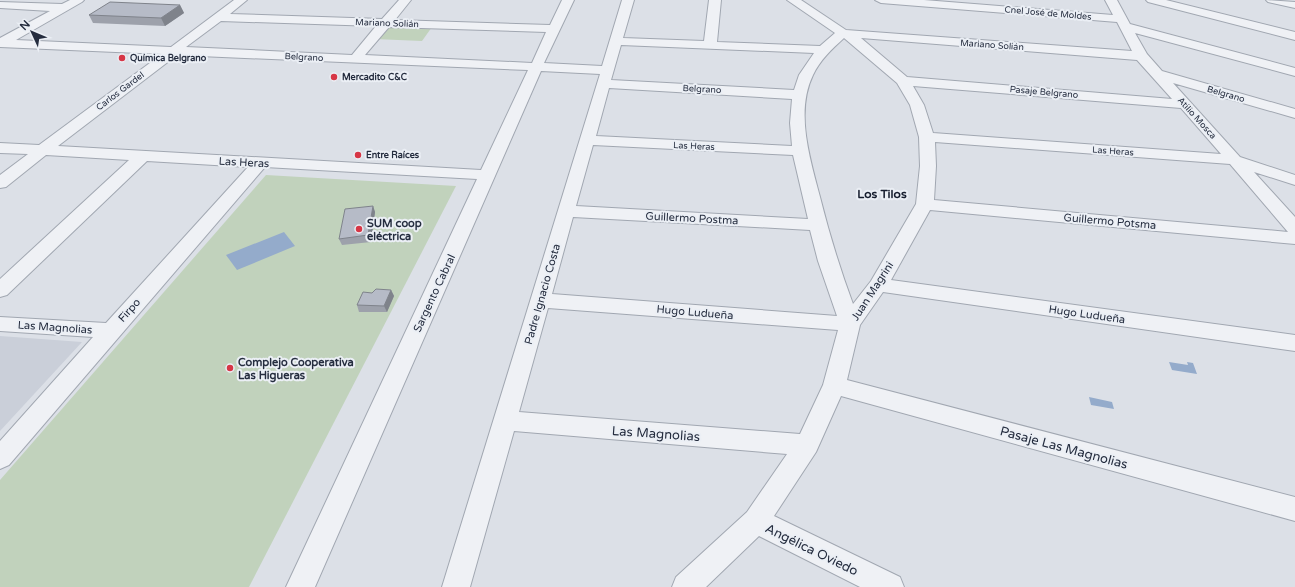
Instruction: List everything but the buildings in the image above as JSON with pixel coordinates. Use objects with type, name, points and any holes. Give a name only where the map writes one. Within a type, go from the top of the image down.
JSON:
[{"type":"street","points":[[0,44],[78,0]]},
{"type":"street","name":"Carlos Gardel","points":[[0,183],[241,0]]},
{"type":"street","points":[[355,59],[405,0]]},
{"type":"street","name":"Sargento Cabral","points":[[300,587],[536,67],[568,0]]},
{"type":"street","name":"Padre Ignacio Costa","points":[[456,587],[628,0]]},
{"type":"street","points":[[710,45],[715,0]]},
{"type":"street","name":"Juan Magrini","points":[[686,587],[756,521],[807,445],[834,385],[850,324],[878,285],[925,204],[928,166],[927,136],[917,105],[903,81],[852,37],[843,33],[793,0]]},
{"type":"street","name":"Cnel José de Moldes","points":[[881,0],[1122,23]]},
{"type":"street","name":"Atilio Mosca","points":[[1111,0],[1140,56],[1185,104],[1295,228]]},
{"type":"street","points":[[1152,0],[1295,36]]},
{"type":"street","points":[[1272,0],[1295,5]]},
{"type":"street","points":[[0,5],[64,8]]},
{"type":"street","name":"Mariano Solián","points":[[218,17],[555,29]]},
{"type":"street","points":[[1122,23],[1295,72]]},
{"type":"street","points":[[843,33],[822,50],[806,75],[800,95],[797,122],[800,152],[818,225],[828,261],[850,324]]},
{"type":"street","name":"Mariano Solián","points":[[843,33],[1140,56]]},
{"type":"street","points":[[616,41],[822,50]]},
{"type":"street","name":"Belgrano","points":[[0,44],[536,67],[606,77],[800,95]]},
{"type":"street","name":"Belgrano","points":[[1157,74],[1295,114]]},
{"type":"street","name":"Pasaje Belgrano","points":[[903,81],[1185,104]]},
{"type":"street","name":"Las Heras","points":[[927,136],[1235,160],[1295,180]]},
{"type":"street","name":"Las Heras","points":[[588,140],[800,152]]},
{"type":"street","name":"Las Heras","points":[[0,148],[488,175]]},
{"type":"street","points":[[0,290],[143,156]]},
{"type":"street","name":"Firpo","points":[[0,458],[110,331],[260,163]]},
{"type":"street","name":"Guillermo Potsma","points":[[925,204],[1295,238]]},
{"type":"street","name":"Guillermo Postma","points":[[566,211],[818,225]]},
{"type":"street","name":"Hugo Ludueña","points":[[878,285],[1295,343]]},
{"type":"street","name":"Hugo Ludueña","points":[[541,300],[850,324]]},
{"type":"street","name":"Las Magnolias","points":[[0,324],[110,331]]},
{"type":"street","name":"Pasaje Las Magnolias","points":[[834,385],[1295,509]]},
{"type":"street","name":"Las Magnolias","points":[[505,421],[807,445]]},
{"type":"street","name":"Angélica Oviedo","points":[[756,521],[890,587]]},
{"type":"shaded area","points":[[0,336],[82,342],[0,431]]},
{"type":"green space","points":[[385,26],[432,27],[422,41],[374,39]]},
{"type":"green space","name":"Complejo Cooperativa Las Higueras","points":[[266,175],[456,186],[249,587],[0,587],[0,480]]},
{"type":"water","points":[[284,232],[295,246],[237,270],[226,255]]},
{"type":"water","points":[[1169,362],[1188,365],[1187,362],[1193,363],[1197,374],[1172,370]]},
{"type":"water","points":[[1089,397],[1112,402],[1114,409],[1091,405]]},
{"type":"place","name":"Química Belgrano","points":[[122,58]]},
{"type":"place","name":"Mercadito C&C","points":[[334,77]]},
{"type":"place","name":"Entre Raíces","points":[[358,155]]},
{"type":"place","name":"SUM coop eléctrica","points":[[359,229]]},
{"type":"place","name":"Complejo Cooperativa Las Higueras","points":[[230,368]]},
{"type":"district","name":"Los Tilos","points":[[882,194]]}]
